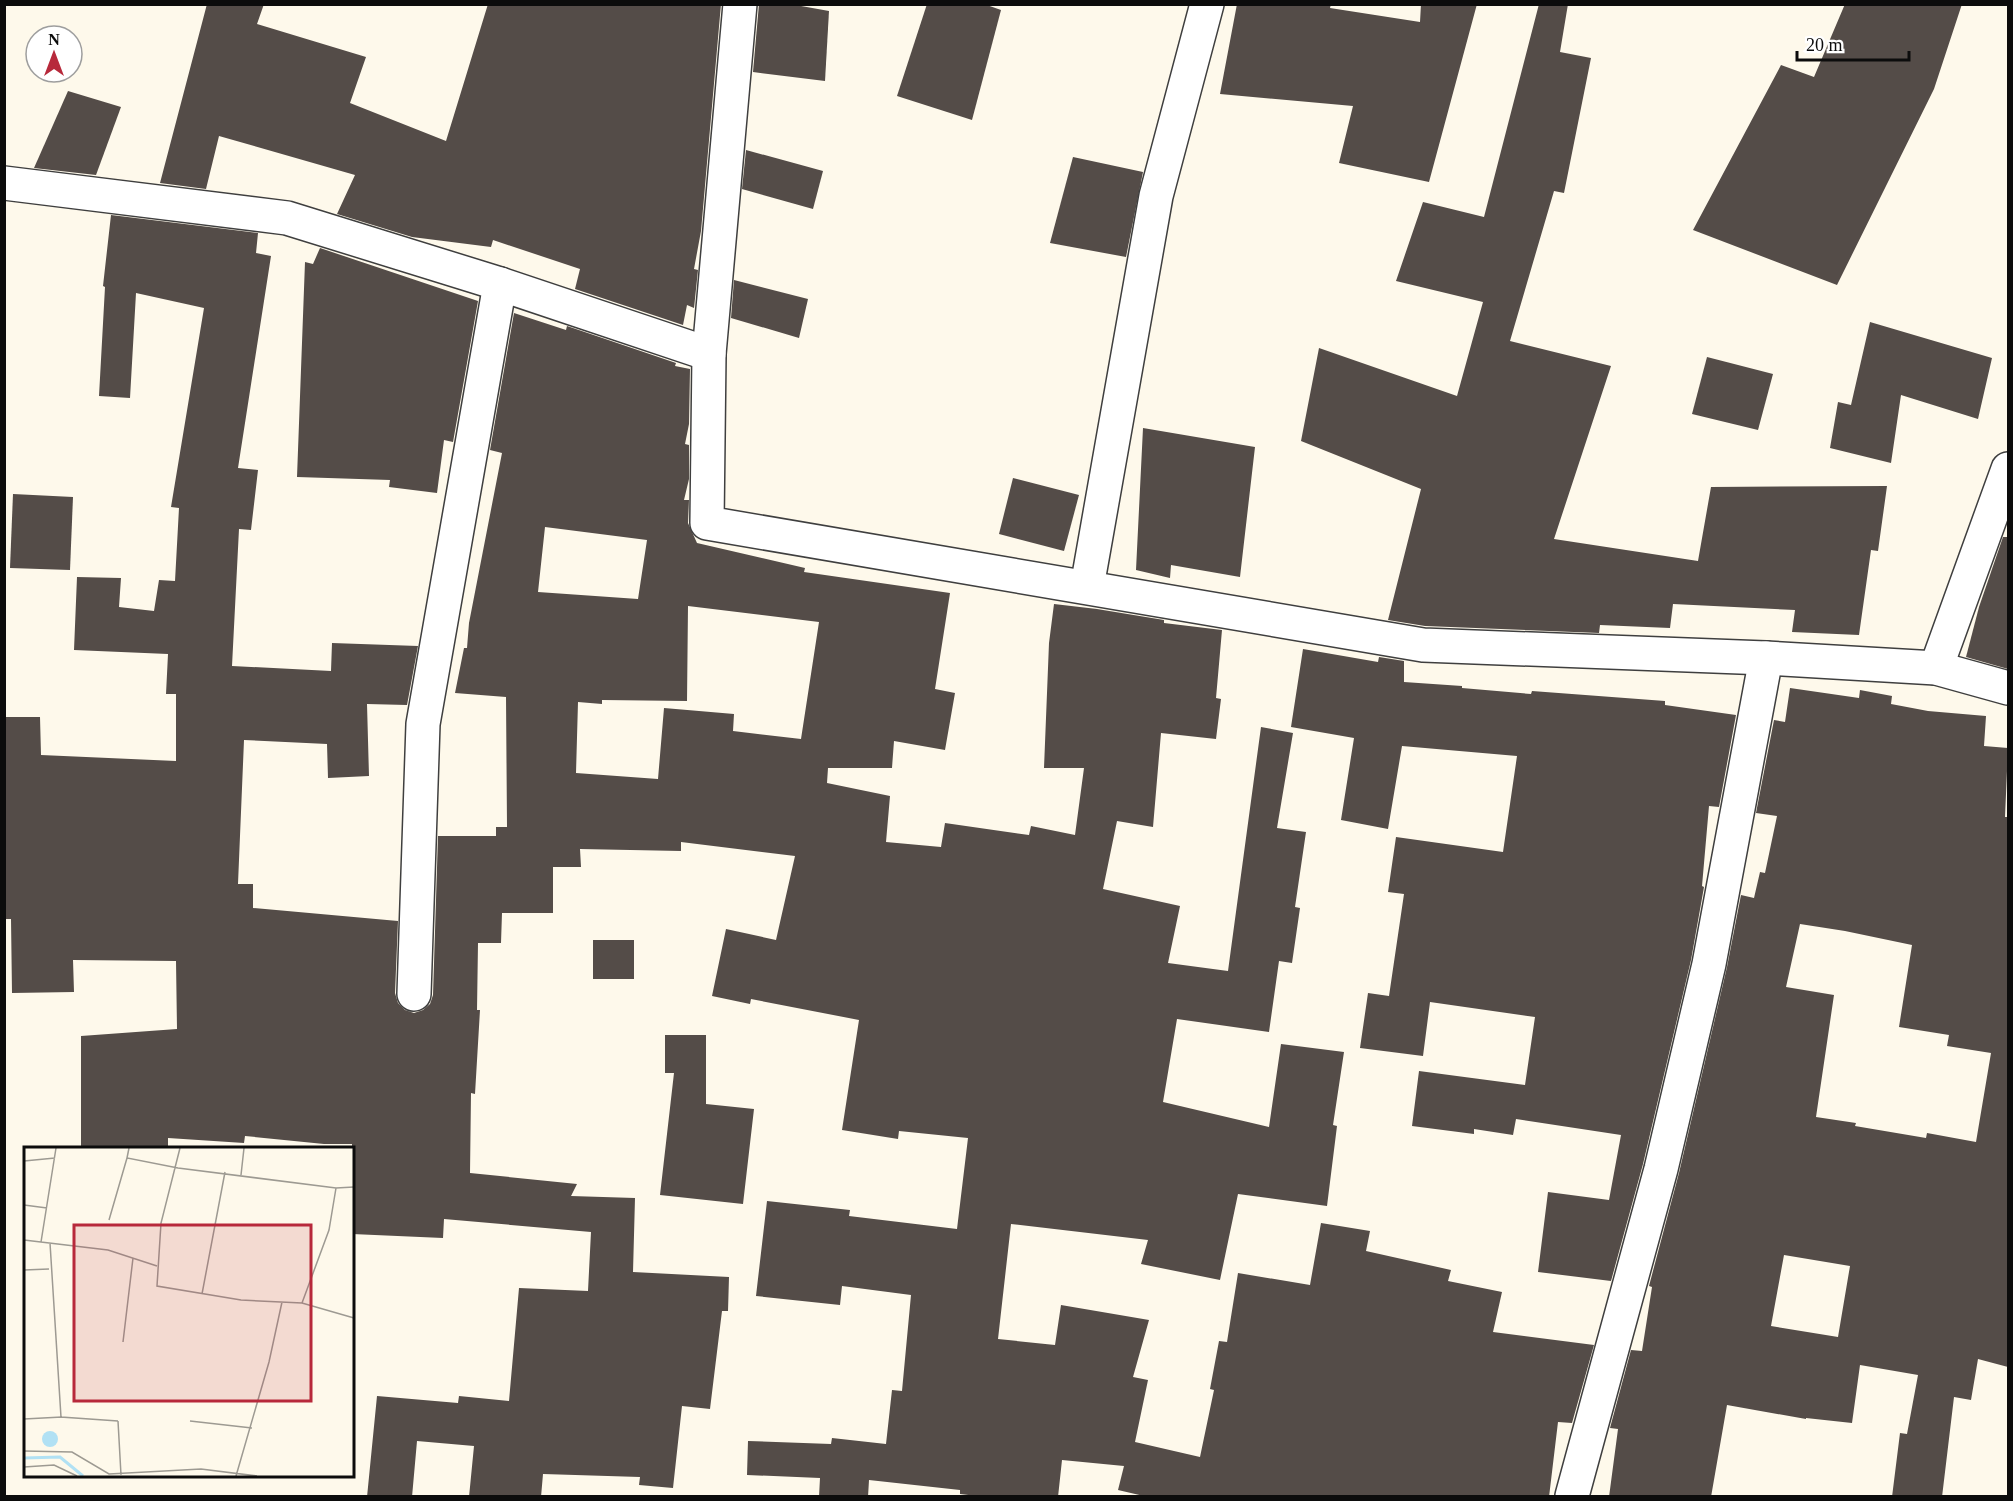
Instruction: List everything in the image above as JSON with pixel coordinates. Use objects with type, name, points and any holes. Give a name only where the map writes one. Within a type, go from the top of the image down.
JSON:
[{"type":"street","points":[[740,4],[709,354],[707,523],[1423,645],[1766,658],[1936,668],[2008,688]]},
{"type":"street","points":[[1087,587],[1156,195],[1207,4]]},
{"type":"street","points":[[4,183],[287,218],[500,284],[709,354]]},
{"type":"street","points":[[414,994],[423,724],[500,284]]},
{"type":"street","points":[[1936,668],[2008,469]]},
{"type":"street","points":[[1572,1497],[1661,1169],[1709,964],[1766,658]]},
{"type":"building","points":[[207,4],[264,4],[257,24],[366,57],[350,103],[446,141],[488,4],[721,4],[701,231],[694,269],[698,270],[694,308],[687,305],[683,325],[575,289],[580,269],[493,240],[491,247],[412,237],[337,214],[355,175],[219,136],[206,189],[160,183]]},
{"type":"building","points":[[759,4],[790,4],[829,11],[825,81],[753,72]]},
{"type":"building","points":[[927,4],[984,4],[1001,10],[972,120],[897,96]]},
{"type":"building","points":[[1237,4],[1331,4],[1330,8],[1420,22],[1421,4],[1477,4],[1429,182],[1339,163],[1353,106],[1220,94]]},
{"type":"building","points":[[1539,4],[1568,4],[1560,52],[1591,58],[1564,193],[1554,191],[1510,341],[1611,366],[1554,539],[1698,561],[1711,487],[1887,486],[1878,551],[1871,550],[1859,635],[1792,632],[1795,610],[1673,604],[1670,628],[1600,625],[1599,633],[1425,626],[1388,620],[1421,489],[1301,441],[1319,348],[1457,396],[1483,302],[1396,281],[1423,202],[1484,217]]},
{"type":"building","points":[[1845,4],[1962,4],[1934,89],[1837,285],[1693,230],[1781,65],[1814,77]]},
{"type":"building","points":[[68,91],[121,107],[96,175],[34,168]]},
{"type":"building","points":[[746,150],[823,171],[813,209],[742,189]]},
{"type":"building","points":[[1073,157],[1143,172],[1126,257],[1050,243]]},
{"type":"building","points":[[111,215],[258,233],[256,253],[271,256],[238,468],[258,470],[251,530],[239,529],[232,666],[331,671],[332,643],[418,646],[407,705],[367,704],[369,776],[328,778],[327,744],[244,740],[238,884],[253,884],[253,908],[398,921],[395,993],[398,1003],[405,1010],[414,1013],[430,1004],[433,995],[438,836],[496,836],[496,827],[507,827],[506,697],[455,693],[464,648],[467,648],[469,623],[502,453],[490,450],[514,313],[566,330],[567,326],[676,363],[675,366],[690,369],[689,424],[685,444],[689,445],[689,479],[684,500],[689,500],[688,523],[697,543],[805,568],[804,572],[950,593],[935,689],[955,693],[945,750],[894,741],[892,768],[828,768],[827,783],[890,796],[886,842],[941,847],[945,823],[1029,835],[1031,826],[1075,835],[1084,768],[1044,768],[1049,643],[1054,604],[1164,620],[1164,623],[1222,630],[1216,698],[1221,699],[1216,739],[1161,733],[1153,827],[1117,821],[1103,889],[1180,906],[1168,963],[1228,971],[1261,727],[1293,733],[1277,828],[1306,832],[1295,907],[1300,908],[1292,963],[1279,961],[1269,1032],[1177,1019],[1163,1102],[1269,1127],[1281,1044],[1344,1052],[1333,1125],[1337,1126],[1327,1206],[1238,1194],[1220,1280],[1141,1264],[1148,1240],[1011,1224],[998,1339],[1055,1345],[1061,1305],[1149,1320],[1133,1377],[1148,1380],[1135,1442],[1200,1457],[1214,1390],[1210,1389],[1219,1341],[1227,1342],[1238,1273],[1310,1285],[1321,1223],[1370,1231],[1366,1251],[1451,1270],[1448,1281],[1502,1292],[1493,1332],[1594,1345],[1572,1423],[1558,1422],[1549,1497],[1148,1497],[1118,1490],[1124,1466],[1062,1460],[1058,1497],[985,1497],[960,1494],[960,1490],[869,1480],[868,1497],[819,1497],[820,1478],[747,1475],[748,1441],[831,1444],[832,1438],[886,1444],[892,1390],[902,1391],[911,1295],[842,1286],[840,1305],[756,1296],[767,1201],[850,1210],[849,1216],[957,1229],[968,1138],[899,1131],[898,1139],[842,1130],[859,1020],[751,999],[750,1004],[712,996],[726,929],[776,940],[795,856],[681,842],[681,851],[580,849],[581,867],[553,867],[553,913],[502,913],[501,943],[478,943],[477,1010],[480,1010],[475,1094],[471,1093],[470,1173],[577,1184],[571,1196],[635,1198],[633,1272],[729,1277],[728,1311],[722,1311],[710,1409],[682,1406],[673,1488],[639,1485],[640,1477],[543,1474],[541,1497],[469,1497],[474,1446],[417,1441],[412,1497],[367,1497],[377,1396],[458,1403],[459,1396],[509,1401],[519,1288],[588,1291],[591,1232],[444,1219],[443,1238],[354,1234],[354,1147],[352,1144],[324,1144],[245,1136],[244,1143],[168,1138],[168,1147],[81,1147],[81,1036],[177,1029],[176,961],[73,960],[74,992],[12,993],[11,919],[4,919],[4,717],[40,717],[41,755],[176,761],[176,694],[166,694],[168,654],[74,650],[77,577],[121,578],[119,607],[154,611],[159,580],[175,581],[179,508],[171,507],[204,308],[136,293],[130,398],[99,396],[105,287],[103,286]],"holes":[[[545,527],[647,540],[638,599],[538,592]],[[688,606],[819,622],[801,739],[733,731],[734,714],[664,708],[658,779],[576,773],[578,702],[602,704],[602,700],[687,701]]]},
{"type":"building","points":[[320,248],[478,301],[453,442],[444,440],[437,493],[389,487],[390,480],[297,477],[305,262],[313,264]]},
{"type":"building","points":[[734,280],[808,299],[799,338],[731,318]]},
{"type":"building","points":[[1870,322],[1992,358],[1978,419],[1901,395],[1891,463],[1830,448],[1838,402],[1851,405]]},
{"type":"building","points":[[1707,357],[1773,374],[1758,430],[1692,414]]},
{"type":"building","points":[[1143,428],[1255,447],[1240,577],[1171,565],[1170,578],[1136,570]]},
{"type":"building","points":[[1013,478],[1079,495],[1064,551],[999,534]]},
{"type":"building","points":[[13,494],[73,497],[70,570],[10,568]]},
{"type":"building","points":[[2003,537],[2008,537],[2008,669],[1966,657],[1979,607]]},
{"type":"building","points":[[1303,649],[1378,662],[1379,657],[1404,661],[1404,682],[1531,694],[1532,691],[1665,701],[1665,705],[1736,715],[1719,807],[1709,806],[1702,886],[1704,887],[1691,960],[1643,1164],[1611,1281],[1538,1272],[1548,1192],[1609,1200],[1621,1135],[1516,1119],[1513,1135],[1474,1129],[1474,1134],[1412,1126],[1419,1071],[1525,1085],[1535,1017],[1430,1002],[1423,1056],[1360,1048],[1368,993],[1389,996],[1404,894],[1388,892],[1396,837],[1503,852],[1517,756],[1402,746],[1388,829],[1341,820],[1354,738],[1291,727]]},
{"type":"building","points":[[1790,688],[1859,698],[1860,690],[1892,696],[1891,704],[1928,711],[1986,716],[1984,746],[2008,748],[2005,817],[2008,817],[2008,1367],[1978,1359],[1971,1400],[1954,1397],[1942,1497],[1892,1497],[1900,1433],[1907,1434],[1918,1375],[1860,1365],[1852,1423],[1806,1419],[1727,1405],[1711,1497],[1609,1497],[1618,1429],[1610,1428],[1631,1350],[1642,1351],[1652,1287],[1649,1286],[1679,1173],[1727,967],[1741,895],[1754,898],[1760,872],[1765,873],[1777,816],[1756,813],[1774,720],[1785,722]],"holes":[[[1800,924],[1912,945],[1899,1027],[1949,1035],[1947,1046],[1991,1053],[1976,1142],[1927,1133],[1926,1138],[1816,1117],[1834,995],[1786,987]],[[1784,1255],[1850,1266],[1838,1337],[1771,1326]]]},
{"type":"building","points":[[593,940],[634,940],[634,979],[593,979]]},
{"type":"building","points":[[665,1035],[706,1035],[706,1104],[754,1109],[743,1204],[660,1195],[674,1073],[665,1073]]}]
